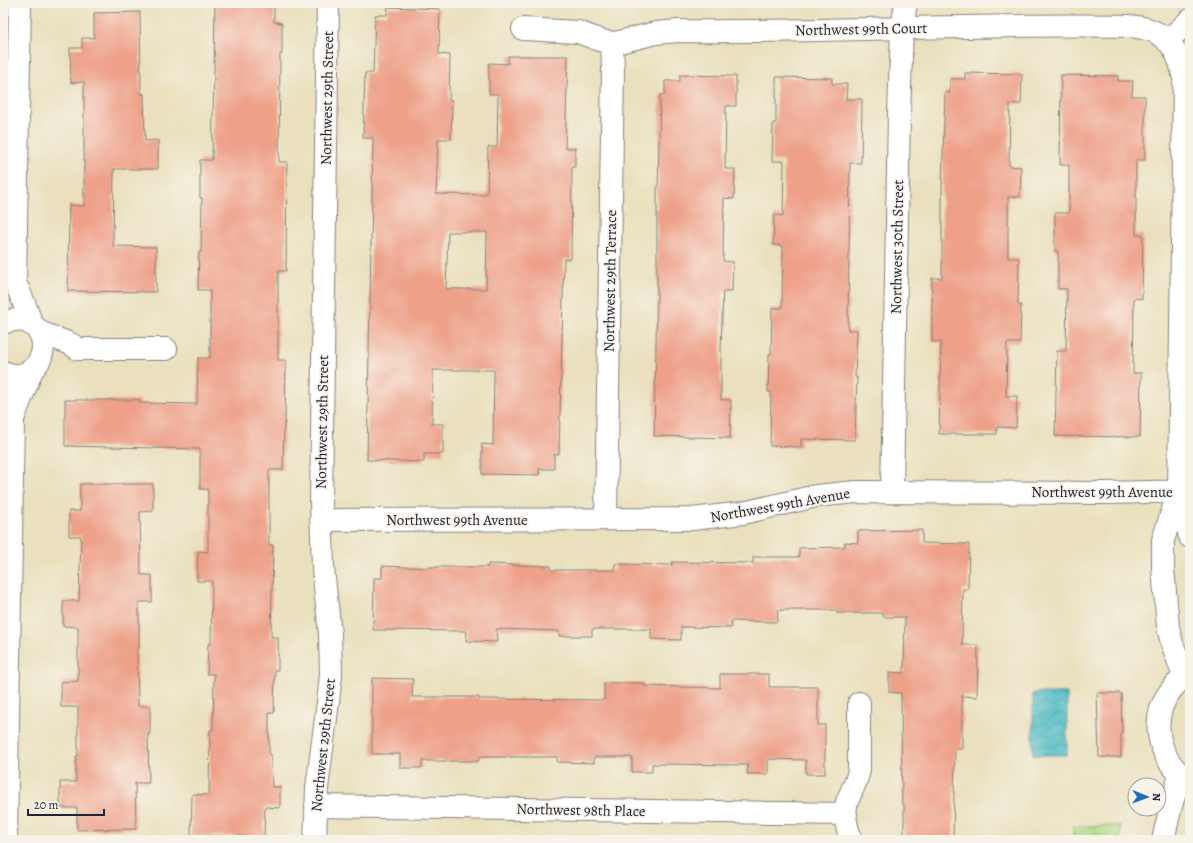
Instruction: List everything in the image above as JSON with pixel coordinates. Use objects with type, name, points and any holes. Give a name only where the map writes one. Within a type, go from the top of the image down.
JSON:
[{"type":"street","points":[[13,419],[43,351],[43,345],[15,283],[20,3]]},
{"type":"street","name":"Northwest 29th Street","points":[[315,840],[319,764],[328,702],[331,668],[330,634],[323,568],[321,520],[328,3]]},
{"type":"street","name":"Northwest 30th Street","points":[[892,492],[899,114],[902,28],[906,3]]},
{"type":"street","points":[[1190,20],[1167,41],[1172,45],[1179,59],[1184,79],[1184,491],[1190,537]]},
{"type":"street","name":"Northwest 99th Court","points":[[523,29],[578,32],[612,43],[622,42],[656,33],[678,31],[1137,26],[1153,31],[1167,41]]},
{"type":"street","name":"Northwest 29th Terrace","points":[[606,519],[613,69],[612,43]]},
{"type":"street","points":[[3,314],[10,291],[15,283]]},
{"type":"street","points":[[3,323],[13,320],[20,320],[36,329],[71,344],[78,349],[166,349]]},
{"type":"street","points":[[3,372],[12,375],[26,374],[35,367],[71,354],[78,349]]},
{"type":"street","points":[[3,389],[13,419],[6,840]]},
{"type":"street","points":[[1163,840],[1171,806],[1185,779],[1172,767],[1165,756],[1158,732],[1159,719],[1167,695],[1175,685],[1187,676],[1172,643],[1168,627],[1162,568],[1163,540],[1184,491]]},
{"type":"street","name":"Northwest 99th Avenue","points":[[321,520],[708,518],[743,513],[816,496],[856,492],[1105,493],[1184,491]]},
{"type":"street","points":[[850,840],[846,814],[847,803],[858,779],[859,703]]},
{"type":"street","name":"Northwest 98th Place","points":[[316,806],[846,814]]},
{"type":"green space","points":[[1073,826],[1120,826],[1120,840],[1073,840]]},
{"type":"water","points":[[1033,693],[1067,693],[1067,755],[1033,755]]},
{"type":"building","points":[[215,3],[274,3],[274,22],[282,23],[282,54],[280,54],[279,162],[287,162],[286,271],[278,271],[278,360],[286,360],[285,424],[283,470],[269,470],[269,545],[273,545],[271,637],[278,637],[278,670],[275,670],[274,713],[269,713],[269,754],[271,754],[272,787],[280,787],[280,808],[265,807],[264,837],[191,835],[192,794],[209,795],[210,730],[213,730],[214,674],[207,674],[208,644],[211,644],[212,581],[197,581],[198,551],[208,552],[208,489],[200,489],[200,449],[65,446],[65,400],[140,400],[140,403],[197,404],[198,358],[210,358],[210,290],[198,290],[199,252],[201,252],[202,198],[200,198],[200,160],[212,160]]},
{"type":"building","points":[[388,7],[440,9],[439,54],[450,55],[449,100],[452,101],[451,139],[438,139],[436,194],[485,195],[485,193],[487,193],[488,147],[497,147],[498,94],[489,94],[489,63],[508,64],[508,56],[568,56],[565,148],[575,148],[575,167],[572,167],[571,259],[564,259],[559,454],[554,454],[554,469],[539,469],[539,475],[482,474],[482,444],[493,445],[494,370],[433,370],[432,424],[443,424],[443,454],[424,454],[424,462],[367,460],[373,138],[363,138],[365,73],[373,73],[375,15],[387,15]],"holes":[[[448,232],[487,232],[486,289],[446,289]]]},
{"type":"building","points":[[140,12],[141,94],[144,94],[145,141],[158,140],[158,169],[114,169],[113,246],[156,247],[156,292],[68,291],[69,205],[84,206],[84,82],[71,83],[70,48],[82,48],[82,38],[94,38],[94,13]]},
{"type":"building","points":[[965,73],[1022,74],[1021,104],[1010,104],[1009,166],[1021,167],[1020,197],[1008,197],[1008,258],[1019,258],[1018,305],[1021,305],[1020,343],[1007,343],[1006,396],[1017,396],[1016,428],[997,427],[997,434],[939,434],[941,342],[932,342],[932,278],[942,278],[942,185],[945,92],[950,93],[950,79],[965,79]]},
{"type":"building","points":[[680,75],[736,76],[736,106],[726,106],[725,169],[735,169],[734,199],[724,198],[723,261],[733,262],[732,291],[723,291],[721,348],[721,400],[731,400],[730,438],[654,436],[657,298],[657,188],[660,95],[665,95],[665,81],[680,81]]},
{"type":"building","points":[[1061,75],[1118,76],[1118,81],[1133,81],[1132,96],[1145,96],[1145,160],[1136,160],[1136,235],[1143,235],[1142,299],[1134,298],[1133,373],[1141,373],[1140,437],[1055,436],[1057,351],[1066,351],[1067,289],[1058,289],[1058,251],[1055,251],[1055,213],[1069,213],[1069,165],[1060,165]]},
{"type":"building","points":[[776,77],[832,78],[832,84],[847,84],[846,99],[862,99],[861,163],[850,163],[848,330],[857,330],[855,440],[801,439],[801,447],[770,446],[771,392],[768,392],[772,308],[782,308],[783,246],[773,245],[774,215],[783,216],[784,161],[772,161],[773,123],[776,123]]},
{"type":"building","points":[[80,484],[153,484],[153,511],[140,512],[141,575],[152,575],[152,602],[139,602],[139,649],[137,649],[138,706],[150,706],[150,734],[148,734],[149,783],[135,783],[136,829],[77,830],[77,808],[60,808],[60,782],[76,782],[76,756],[78,756],[78,707],[61,707],[61,682],[78,681],[78,627],[63,626],[63,601],[79,601],[81,536],[69,536],[69,511],[80,511]]},
{"type":"building","points":[[922,530],[922,543],[969,544],[968,589],[963,589],[962,645],[978,645],[977,697],[962,696],[962,749],[955,749],[953,840],[904,840],[904,804],[902,804],[901,693],[889,692],[889,672],[904,673],[905,617],[883,617],[883,613],[837,613],[837,610],[778,610],[777,622],[731,621],[731,628],[681,627],[681,640],[651,639],[651,629],[592,629],[592,636],[559,636],[559,631],[496,629],[497,642],[466,641],[467,631],[373,630],[374,578],[382,578],[382,566],[429,568],[488,567],[488,564],[551,566],[551,570],[615,570],[615,564],[672,565],[672,562],[753,563],[753,557],[799,557],[799,548],[845,547],[845,542],[858,543],[858,531]]},
{"type":"building","points":[[720,674],[769,674],[769,687],[818,687],[818,725],[825,725],[825,774],[806,774],[806,760],[768,759],[768,774],[747,774],[748,765],[652,764],[652,772],[632,772],[632,757],[594,757],[594,763],[557,762],[557,757],[479,757],[479,761],[422,761],[422,768],[400,768],[400,754],[372,754],[372,678],[413,679],[412,697],[604,700],[604,683],[644,683],[644,686],[720,688]]},
{"type":"building","points":[[1097,693],[1121,693],[1121,757],[1099,757]]}]
